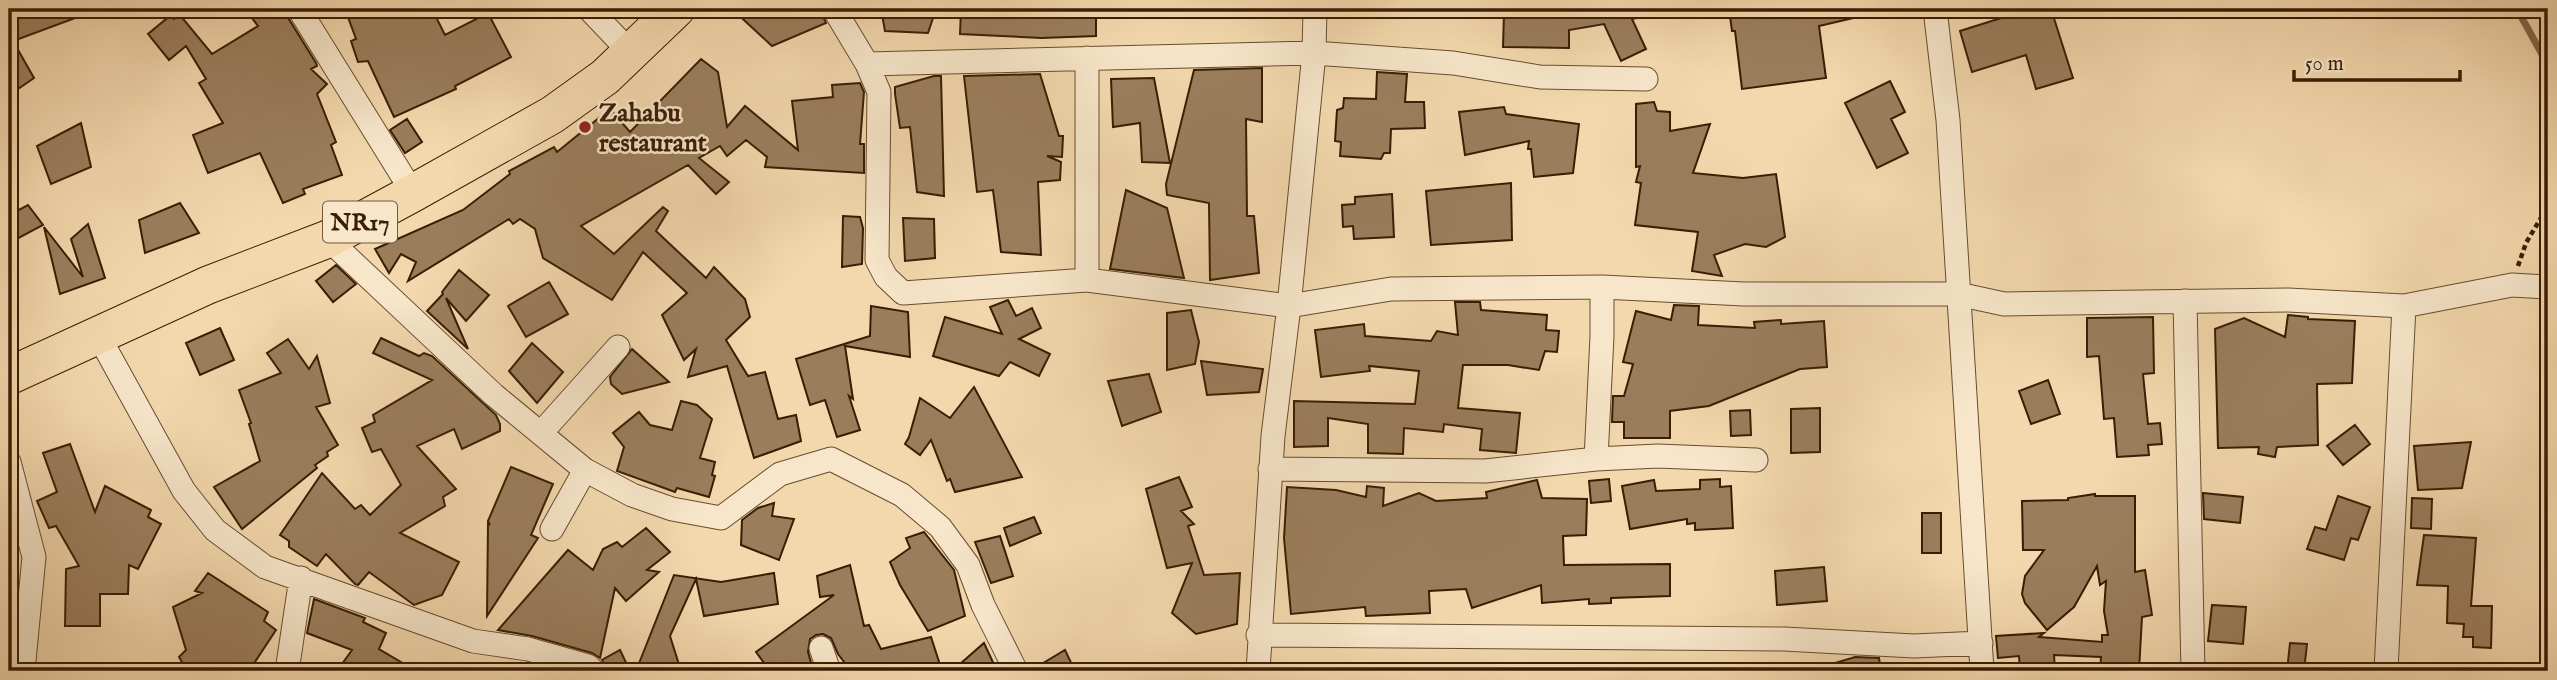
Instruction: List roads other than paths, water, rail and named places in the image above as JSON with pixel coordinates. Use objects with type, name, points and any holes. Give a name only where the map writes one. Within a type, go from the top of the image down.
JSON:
[{"type":"main road","name":"NR17","points":[[9,376],[208,285],[328,239],[414,192],[552,114],[605,77],[676,9]]},
{"type":"street","points":[[299,9],[414,192]]},
{"type":"street","points":[[589,9],[630,52]]},
{"type":"street","points":[[834,9],[867,64],[880,92],[877,260],[886,277],[903,293],[1087,280],[1289,306],[1391,289],[1602,287],[1744,293],[1958,294],[2004,304],[2288,300],[2404,306],[2512,285],[2548,286]]},
{"type":"street","points":[[1258,671],[1258,635],[1270,469],[1314,53],[1315,9]]},
{"type":"street","points":[[1935,9],[1948,120],[1982,671]]},
{"type":"street","points":[[867,64],[1314,53],[1453,63],[1540,77],[1646,79]]},
{"type":"street","points":[[1087,58],[1087,280]]},
{"type":"street","points":[[328,239],[494,395],[585,470],[632,495],[672,509],[721,518],[780,474],[831,459],[902,495],[940,527],[968,565],[983,605],[1016,671]]},
{"type":"street","points":[[1596,460],[1602,287]]},
{"type":"street","points":[[2185,301],[2193,671]]},
{"type":"street","points":[[2386,671],[2404,306]]},
{"type":"street","points":[[98,335],[184,491],[215,530],[265,567],[473,641],[528,649],[588,666],[593,671]]},
{"type":"street","points":[[541,433],[618,347]]},
{"type":"street","points":[[1270,469],[1485,471],[1658,456],[1756,460]]},
{"type":"street","points":[[9,462],[34,557],[23,671]]},
{"type":"street","points":[[552,529],[585,470]]},
{"type":"street","points":[[287,671],[301,578]]},
{"type":"street","points":[[1258,635],[1784,639],[1914,646],[1981,643]]},
{"type":"street","points":[[821,648],[829,671]]},
{"type":"waterway","points":[[2517,9],[2548,65]]},
{"type":"place","name":"Zahabu restaurant","points":[[585,127]]}]
